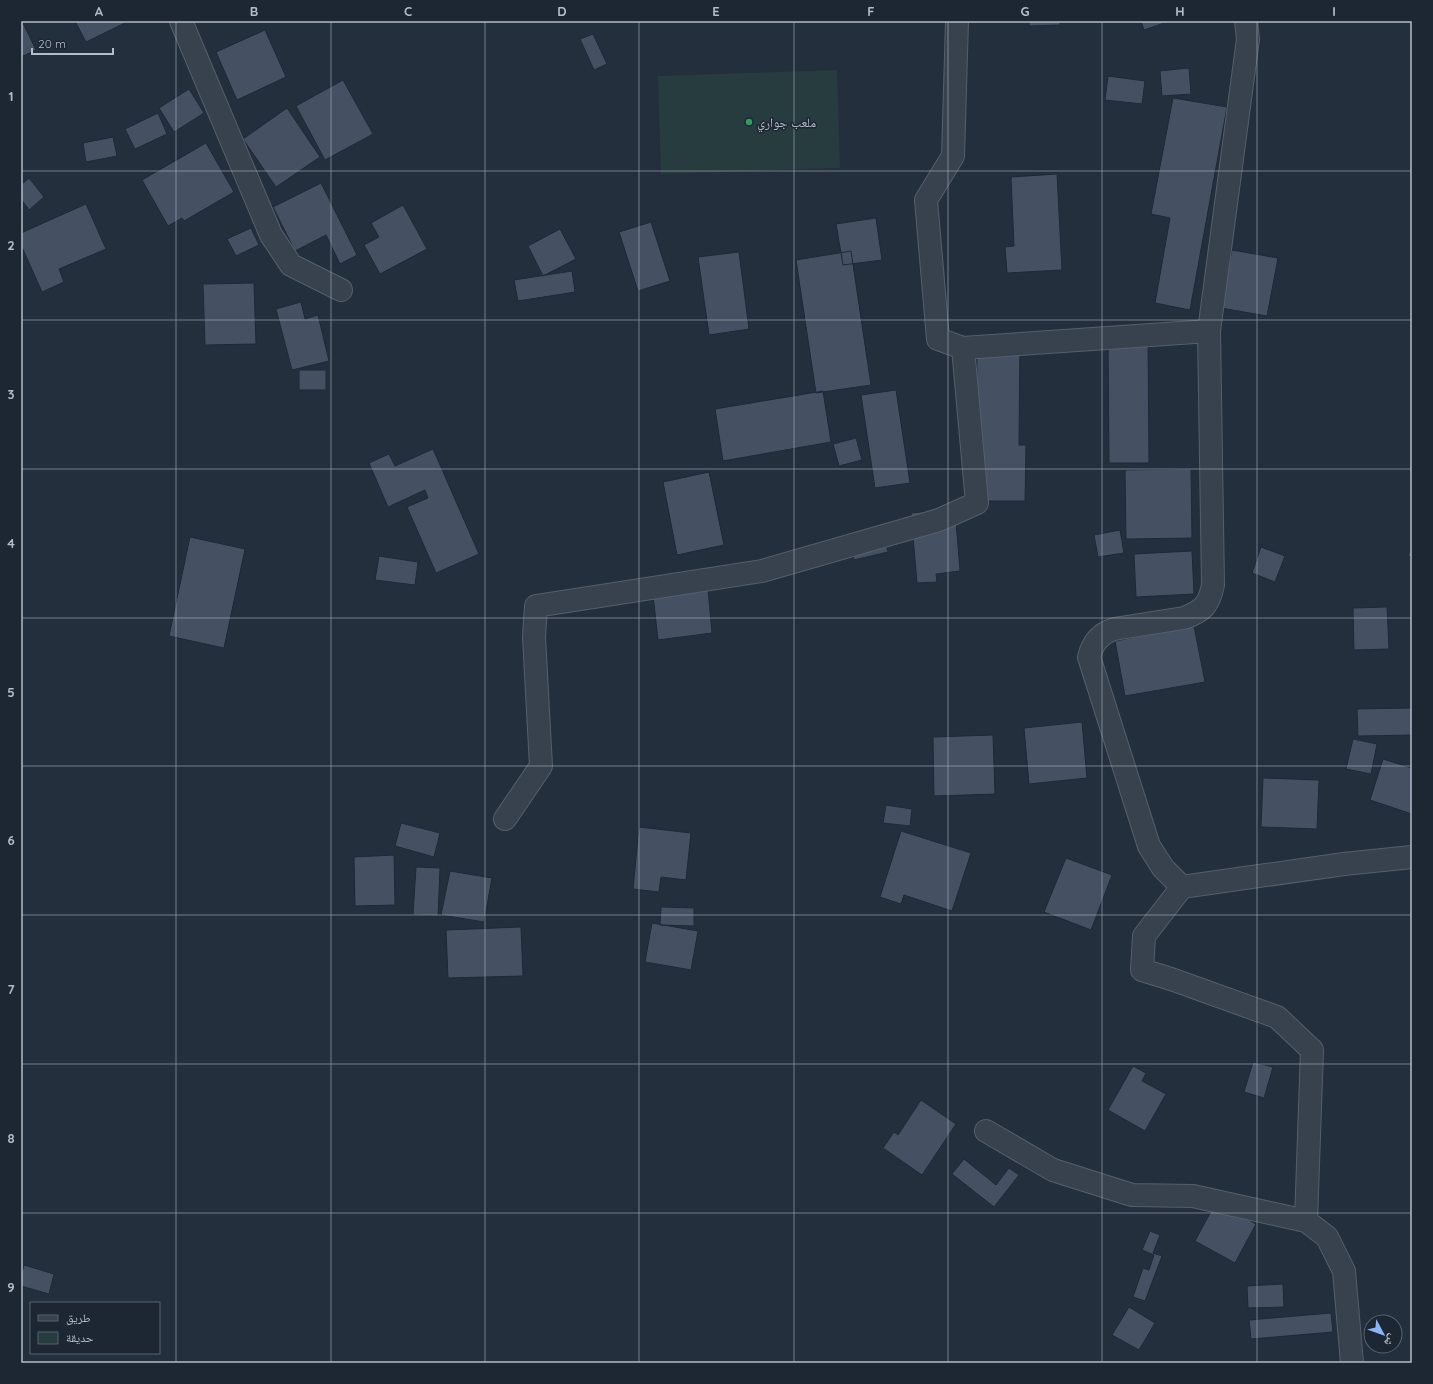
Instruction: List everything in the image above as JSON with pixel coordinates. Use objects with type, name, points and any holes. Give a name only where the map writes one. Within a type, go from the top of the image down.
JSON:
[{"type":"street","points":[[181,21],[271,235],[291,266],[341,290]]},
{"type":"street","points":[[957,21],[953,156],[926,200],[938,339],[963,348],[1209,331]]},
{"type":"street","points":[[1182,887],[1163,868],[1149,846],[1089,657],[1092,647],[1097,639],[1104,633],[1114,629],[1184,618],[1195,614],[1205,607],[1211,596],[1213,585],[1209,331],[1248,39],[1246,21]]},
{"type":"street","points":[[506,819],[541,766],[534,637],[536,606],[762,571],[940,520],[976,502],[963,348]]},
{"type":"street","points":[[1306,1221],[1312,1050],[1277,1017],[1171,978],[1142,970],[1144,936],[1182,887],[1344,864],[1412,857]]},
{"type":"street","points":[[986,1131],[1053,1170],[1132,1195],[1193,1196],[1306,1221],[1327,1237],[1344,1271],[1352,1363]]},
{"type":"green space","name":"ملعب جواري","points":[[837,70],[840,168],[661,174],[658,76]]},
{"type":"building","points":[[21,21],[36,50],[21,57]]},
{"type":"building","points":[[75,21],[129,21],[86,42]]},
{"type":"building","points":[[1029,21],[1060,21],[1060,25],[1029,26]]},
{"type":"building","points":[[1141,21],[1170,21],[1144,30]]},
{"type":"building","points":[[265,30],[286,77],[237,100],[216,52]]},
{"type":"building","points":[[593,34],[607,64],[594,70],[580,39]]},
{"type":"building","points":[[1189,68],[1191,94],[1162,96],[1160,71]]},
{"type":"building","points":[[1108,76],[1145,81],[1142,104],[1105,100]]},
{"type":"building","points":[[343,80],[373,134],[325,160],[296,106]]},
{"type":"building","points":[[189,89],[204,113],[174,132],[159,108]]},
{"type":"building","points":[[1173,98],[1227,107],[1190,310],[1155,303],[1170,218],[1151,214]]},
{"type":"building","points":[[287,108],[320,157],[276,187],[243,139]]},
{"type":"building","points":[[158,113],[167,134],[135,149],[125,129]]},
{"type":"building","points":[[113,137],[117,156],[86,162],[83,143]]},
{"type":"building","points":[[206,143],[234,192],[184,221],[182,218],[168,226],[142,180]]},
{"type":"building","points":[[1057,174],[1062,270],[1007,273],[1005,247],[1014,246],[1011,177]]},
{"type":"building","points":[[29,178],[44,197],[29,210],[21,199],[21,185]]},
{"type":"building","points":[[321,183],[357,255],[340,264],[326,235],[295,251],[273,207]]},
{"type":"building","points":[[86,204],[106,249],[59,269],[64,282],[42,292],[21,245],[21,233]]},
{"type":"building","points":[[403,205],[427,249],[380,274],[364,245],[379,237],[371,223]]},
{"type":"building","points":[[876,218],[882,260],[843,265],[836,224]]},
{"type":"building","points":[[651,222],[670,281],[638,291],[619,232]]},
{"type":"building","points":[[251,228],[259,245],[236,256],[227,239]]},
{"type":"building","points":[[560,229],[576,259],[543,276],[528,246]]},
{"type":"building","points":[[1232,250],[1278,258],[1267,316],[1221,308]]},
{"type":"building","points":[[851,251],[871,385],[816,393],[796,260]]},
{"type":"building","points":[[739,252],[749,329],[709,335],[698,257]]},
{"type":"building","points":[[572,271],[575,292],[518,301],[514,280]]},
{"type":"building","points":[[254,283],[256,344],[205,345],[203,284]]},
{"type":"building","points":[[301,302],[305,319],[318,315],[329,361],[292,370],[276,309]]},
{"type":"building","points":[[1148,340],[1149,463],[1109,463],[1108,341]]},
{"type":"building","points":[[977,341],[1020,341],[1019,445],[1026,445],[1025,501],[976,501]]},
{"type":"building","points":[[299,370],[326,370],[326,390],[299,390]]},
{"type":"building","points":[[896,390],[910,483],[875,488],[861,395]]},
{"type":"building","points":[[823,391],[831,442],[723,461],[715,409]]},
{"type":"building","points":[[856,438],[862,460],[839,466],[833,444]]},
{"type":"building","points":[[433,449],[479,554],[436,573],[407,507],[428,498],[425,490],[388,507],[369,463],[389,454],[395,466]]},
{"type":"building","points":[[1191,469],[1192,538],[1126,539],[1125,470]]},
{"type":"building","points":[[709,472],[724,545],[677,555],[663,482]]},
{"type":"building","points":[[955,509],[960,571],[936,574],[937,582],[917,583],[911,513]]},
{"type":"building","points":[[1120,530],[1124,553],[1098,557],[1094,535]]},
{"type":"building","points":[[883,531],[888,552],[854,560],[849,538]]},
{"type":"building","points":[[190,537],[245,549],[224,648],[169,636]]},
{"type":"building","points":[[1412,545],[1412,557],[1408,556]]},
{"type":"building","points":[[1261,547],[1285,556],[1275,582],[1252,573]]},
{"type":"building","points":[[1192,551],[1194,594],[1136,597],[1134,554]]},
{"type":"building","points":[[379,556],[418,562],[415,585],[375,580]]},
{"type":"building","points":[[708,589],[712,633],[658,640],[653,595]]},
{"type":"building","points":[[1387,607],[1389,649],[1354,650],[1353,608]]},
{"type":"building","points":[[1194,626],[1205,682],[1125,696],[1115,641]]},
{"type":"building","points":[[1412,708],[1412,735],[1358,736],[1357,709]]},
{"type":"building","points":[[1082,722],[1087,778],[1029,784],[1024,728]]},
{"type":"building","points":[[993,735],[995,794],[934,796],[933,737]]},
{"type":"building","points":[[1353,739],[1377,744],[1371,774],[1346,769]]},
{"type":"building","points":[[1383,759],[1412,768],[1412,814],[1370,800]]},
{"type":"building","points":[[1263,778],[1319,780],[1317,829],[1261,827]]},
{"type":"building","points":[[886,805],[912,809],[910,826],[883,823]]},
{"type":"building","points":[[401,823],[440,833],[434,857],[395,846]]},
{"type":"building","points":[[639,827],[691,833],[686,880],[661,877],[659,892],[633,889]]},
{"type":"building","points":[[901,831],[971,853],[952,911],[904,895],[901,904],[880,897]]},
{"type":"building","points":[[394,855],[395,905],[355,906],[354,857]]},
{"type":"building","points":[[1066,858],[1112,875],[1091,930],[1044,912]]},
{"type":"building","points":[[416,867],[440,868],[438,916],[413,915]]},
{"type":"building","points":[[450,871],[492,878],[484,922],[441,915]]},
{"type":"building","points":[[661,907],[694,908],[694,926],[660,925]]},
{"type":"building","points":[[652,923],[698,931],[691,970],[645,962]]},
{"type":"building","points":[[521,927],[523,976],[448,978],[446,930]]},
{"type":"building","points":[[1253,1062],[1273,1067],[1264,1098],[1244,1092]]},
{"type":"building","points":[[1133,1066],[1146,1073],[1142,1081],[1166,1094],[1145,1131],[1108,1110]]},
{"type":"building","points":[[921,1100],[956,1124],[922,1175],[883,1148],[894,1132],[898,1135]]},
{"type":"building","points":[[964,1159],[996,1185],[1009,1168],[1019,1175],[994,1207],[952,1174]]},
{"type":"building","points":[[1216,1202],[1256,1224],[1235,1263],[1195,1241]]},
{"type":"building","points":[[1150,1231],[1160,1235],[1153,1253],[1162,1256],[1145,1301],[1133,1297],[1143,1268],[1149,1270],[1154,1255],[1142,1250]]},
{"type":"building","points":[[24,1265],[54,1274],[49,1294],[21,1286],[21,1276]]},
{"type":"building","points":[[1283,1284],[1284,1307],[1248,1308],[1247,1286]]},
{"type":"building","points":[[1129,1307],[1155,1323],[1139,1350],[1112,1335]]},
{"type":"building","points":[[1331,1313],[1333,1332],[1251,1339],[1249,1320]]},
{"type":"place","name":"ملعب جواري","points":[[749,122]]}]
